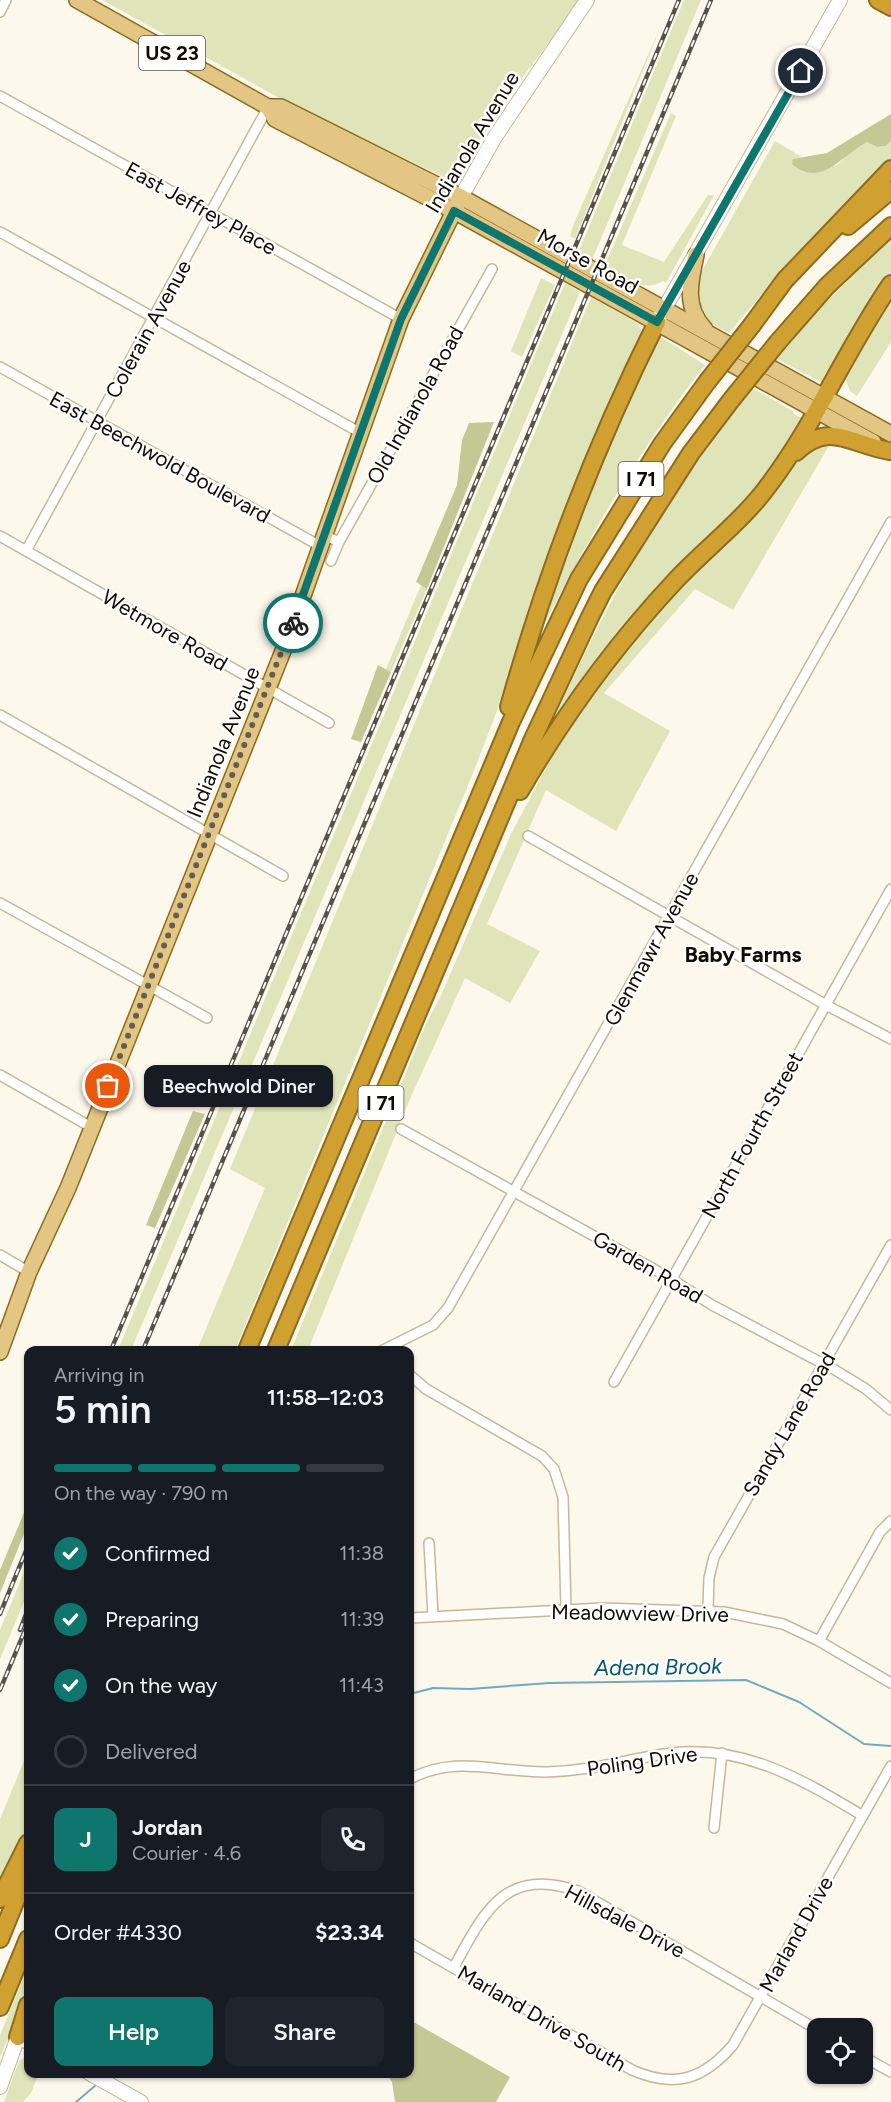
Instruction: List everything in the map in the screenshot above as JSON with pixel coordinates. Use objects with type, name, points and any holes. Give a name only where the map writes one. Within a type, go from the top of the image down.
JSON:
[{"type":"highway","points":[[878,0],[891,7]]},
{"type":"highway","points":[[752,325],[784,280],[891,169]]},
{"type":"highway","name":"I 71","points":[[249,1346],[495,761],[579,579],[662,444],[752,325],[801,270],[891,190]]},
{"type":"highway","name":"I 71","points":[[278,1346],[533,740],[603,591],[691,453],[732,399],[827,286],[891,226]]},
{"type":"highway","points":[[484,855],[525,784],[601,666],[676,580],[770,484],[820,404],[866,321],[891,284]]},
{"type":"highway","points":[[495,761],[524,655],[579,496],[619,399],[661,316]]},
{"type":"highway","points":[[788,457],[810,440],[826,434],[890,451]]},
{"type":"highway","points":[[0,1899],[24,1851]]},
{"type":"highway","points":[[0,1939],[24,1880]]},
{"type":"highway","points":[[0,2007],[24,1949]]},
{"type":"main road","name":"Morse Road","points":[[76,0],[268,107],[281,107],[820,404],[891,434]]},
{"type":"main road","name":"Indianola Avenue","points":[[0,1352],[29,1272],[68,1188],[268,688],[401,319],[457,204],[495,137],[588,0]]},
{"type":"main road","points":[[661,316],[840,0]]},
{"type":"main road","points":[[696,255],[689,302],[696,321],[713,338]]},
{"type":"main road","name":"Morse Road","points":[[661,316],[713,338],[820,404],[890,451]]},
{"type":"main road","points":[[0,2087],[23,2039]]},
{"type":"main road","points":[[99,2078],[141,2102]]},
{"type":"street","points":[[0,12],[6,0]]},
{"type":"street","name":"East Jeffrey Place","points":[[0,96],[401,319]]},
{"type":"street","name":"Colerain Avenue","points":[[26,551],[268,107]]},
{"type":"street","points":[[0,232],[359,432]]},
{"type":"street","name":"Old Indianola Road","points":[[331,561],[339,542],[492,269]]},
{"type":"street","name":"East Beechwold Boulevard","points":[[0,367],[322,541]]},
{"type":"street","name":"Glenmawr Avenue","points":[[393,1346],[433,1325],[448,1308],[891,522]]},
{"type":"street","name":"Wetmore Road","points":[[0,536],[329,723]]},
{"type":"street","points":[[322,541],[339,542]]},
{"type":"street","points":[[0,715],[283,876]]},
{"type":"street","points":[[528,836],[826,1005],[891,1039]]},
{"type":"street","name":"North Fourth Street","points":[[614,1382],[891,889]]},
{"type":"street","points":[[0,903],[207,1018]]},
{"type":"street","points":[[0,1075],[91,1127]]},
{"type":"street","name":"Garden Road","points":[[401,1129],[670,1279],[712,1305],[824,1364],[866,1389],[891,1410]]},
{"type":"street","name":"Sandy Lane Road","points":[[708,1610],[709,1578],[714,1557],[891,1245]]},
{"type":"street","points":[[0,1255],[29,1272]]},
{"type":"street","points":[[414,1379],[426,1389],[542,1456],[554,1469],[563,1497],[566,1609]]},
{"type":"street","points":[[819,1641],[880,1532],[891,1521]]},
{"type":"street","points":[[429,1543],[433,1616]]},
{"type":"street","name":"Meadowview Drive","points":[[414,1618],[566,1609],[708,1610],[783,1624],[819,1641],[891,1683]]},
{"type":"street","name":"Poling Drive","points":[[414,1777],[437,1768],[456,1765],[546,1772],[587,1770],[663,1754],[695,1751],[722,1753],[767,1764],[791,1774],[863,1816]]},
{"type":"street","points":[[714,1828],[722,1753]]},
{"type":"street","name":"Marland Drive","points":[[679,2079],[696,2075],[717,2063],[733,2045],[891,1766]]},
{"type":"street","name":"Hillsdale Drive","points":[[454,1968],[489,1908],[517,1887],[548,1883],[578,1891],[807,2024]]},
{"type":"street","name":"Marland Drive South","points":[[414,1945],[632,2070],[660,2079],[679,2079]]},
{"type":"street","points":[[873,2061],[891,2072]]},
{"type":"green space","points":[[102,0],[581,0],[513,90],[455,178],[448,179],[283,100]]},
{"type":"green space","points":[[684,0],[701,0],[592,260],[578,253]]},
{"type":"green space","points":[[663,21],[575,239],[570,236],[574,223]]},
{"type":"green space","points":[[671,113],[676,116],[622,245],[664,262],[708,195],[714,195],[666,283],[663,281],[648,286],[640,285],[604,267]]},
{"type":"green space","points":[[891,114],[891,141],[886,146],[877,147],[867,142],[831,167],[812,173],[803,171],[792,164],[793,159],[827,153]]},
{"type":"green space","points":[[775,141],[802,157],[793,159],[836,166],[855,148],[867,142],[877,147],[886,146],[891,141],[891,159],[794,256],[729,333],[705,318],[700,312],[696,297],[701,277],[699,276]]},
{"type":"green space","points":[[891,238],[891,273],[829,376],[826,374],[821,382],[777,359],[815,313]]},
{"type":"green space","points":[[541,278],[555,285],[522,357],[511,351]]},
{"type":"green space","points":[[565,283],[580,292],[133,1346],[120,1346]]},
{"type":"green space","points":[[891,295],[891,342],[857,396],[850,391],[846,380],[842,379]]},
{"type":"green space","points":[[591,297],[637,323],[641,329],[641,344],[608,404],[585,459],[510,677],[473,773],[237,1346],[199,1346],[265,1188],[230,1169]]},
{"type":"green space","points":[[661,337],[705,365],[658,429],[615,496],[538,636],[590,477],[655,340]]},
{"type":"green space","points":[[752,388],[803,419],[776,465],[543,742],[587,649],[636,558],[690,471]]},
{"type":"green space","points":[[494,422],[427,589],[416,582],[457,485],[462,440],[469,423]]},
{"type":"green space","points":[[833,439],[733,610],[695,589],[604,693],[670,731],[616,831],[546,790],[487,924],[540,951],[510,1003],[465,978],[410,1099],[310,1346],[293,1346],[426,1024],[442,993],[511,834],[573,717],[657,609],[762,509],[800,456]]},
{"type":"green space","points":[[421,585],[427,589],[391,672],[386,669]]},
{"type":"green space","points":[[378,665],[391,672],[361,742],[351,739]]},
{"type":"green space","points":[[193,1111],[205,1114],[155,1228],[146,1225]]},
{"type":"green space","points":[[24,1513],[24,1534],[0,1593],[0,1570]]},
{"type":"green space","points":[[24,1573],[24,1602],[0,1659],[0,1630]]},
{"type":"green space","points":[[24,1761],[24,1834],[0,1884],[0,1819]]},
{"type":"green space","points":[[24,1977],[24,2003],[0,2057],[0,2035]]},
{"type":"green space","points":[[414,2022],[510,2077],[496,2102],[395,2102],[389,2078],[414,2078]]},
{"type":"green space","points":[[24,2057],[24,2078],[37,2078],[31,2093],[23,2102],[4,2102],[19,2061]]},
{"type":"waterway","name":"Adena Brook","points":[[414,1693],[433,1688],[470,1689],[549,1683],[746,1680],[799,1702],[864,1744],[891,1746]]},
{"type":"waterway","name":"Adena Brook","points":[[76,2102],[96,2085]]},
{"type":"railway","points":[[113,1346],[679,0]]},
{"type":"railway","points":[[145,1346],[711,0]]},
{"type":"railway","points":[[0,1614],[24,1556]]},
{"type":"railway","points":[[20,1630],[24,1620]]},
{"type":"railway","points":[[0,1690],[24,1633]]},
{"type":"way so far","points":[[108,1086],[293,623]]},
{"type":"place","name":"Beechwold Diner","points":[[108,1086]]},
{"type":"district","name":"Baby Farms","points":[[743,954]]},
{"type":"route","points":[[293,623],[401,319],[454,211],[657,322],[801,71]]}]
